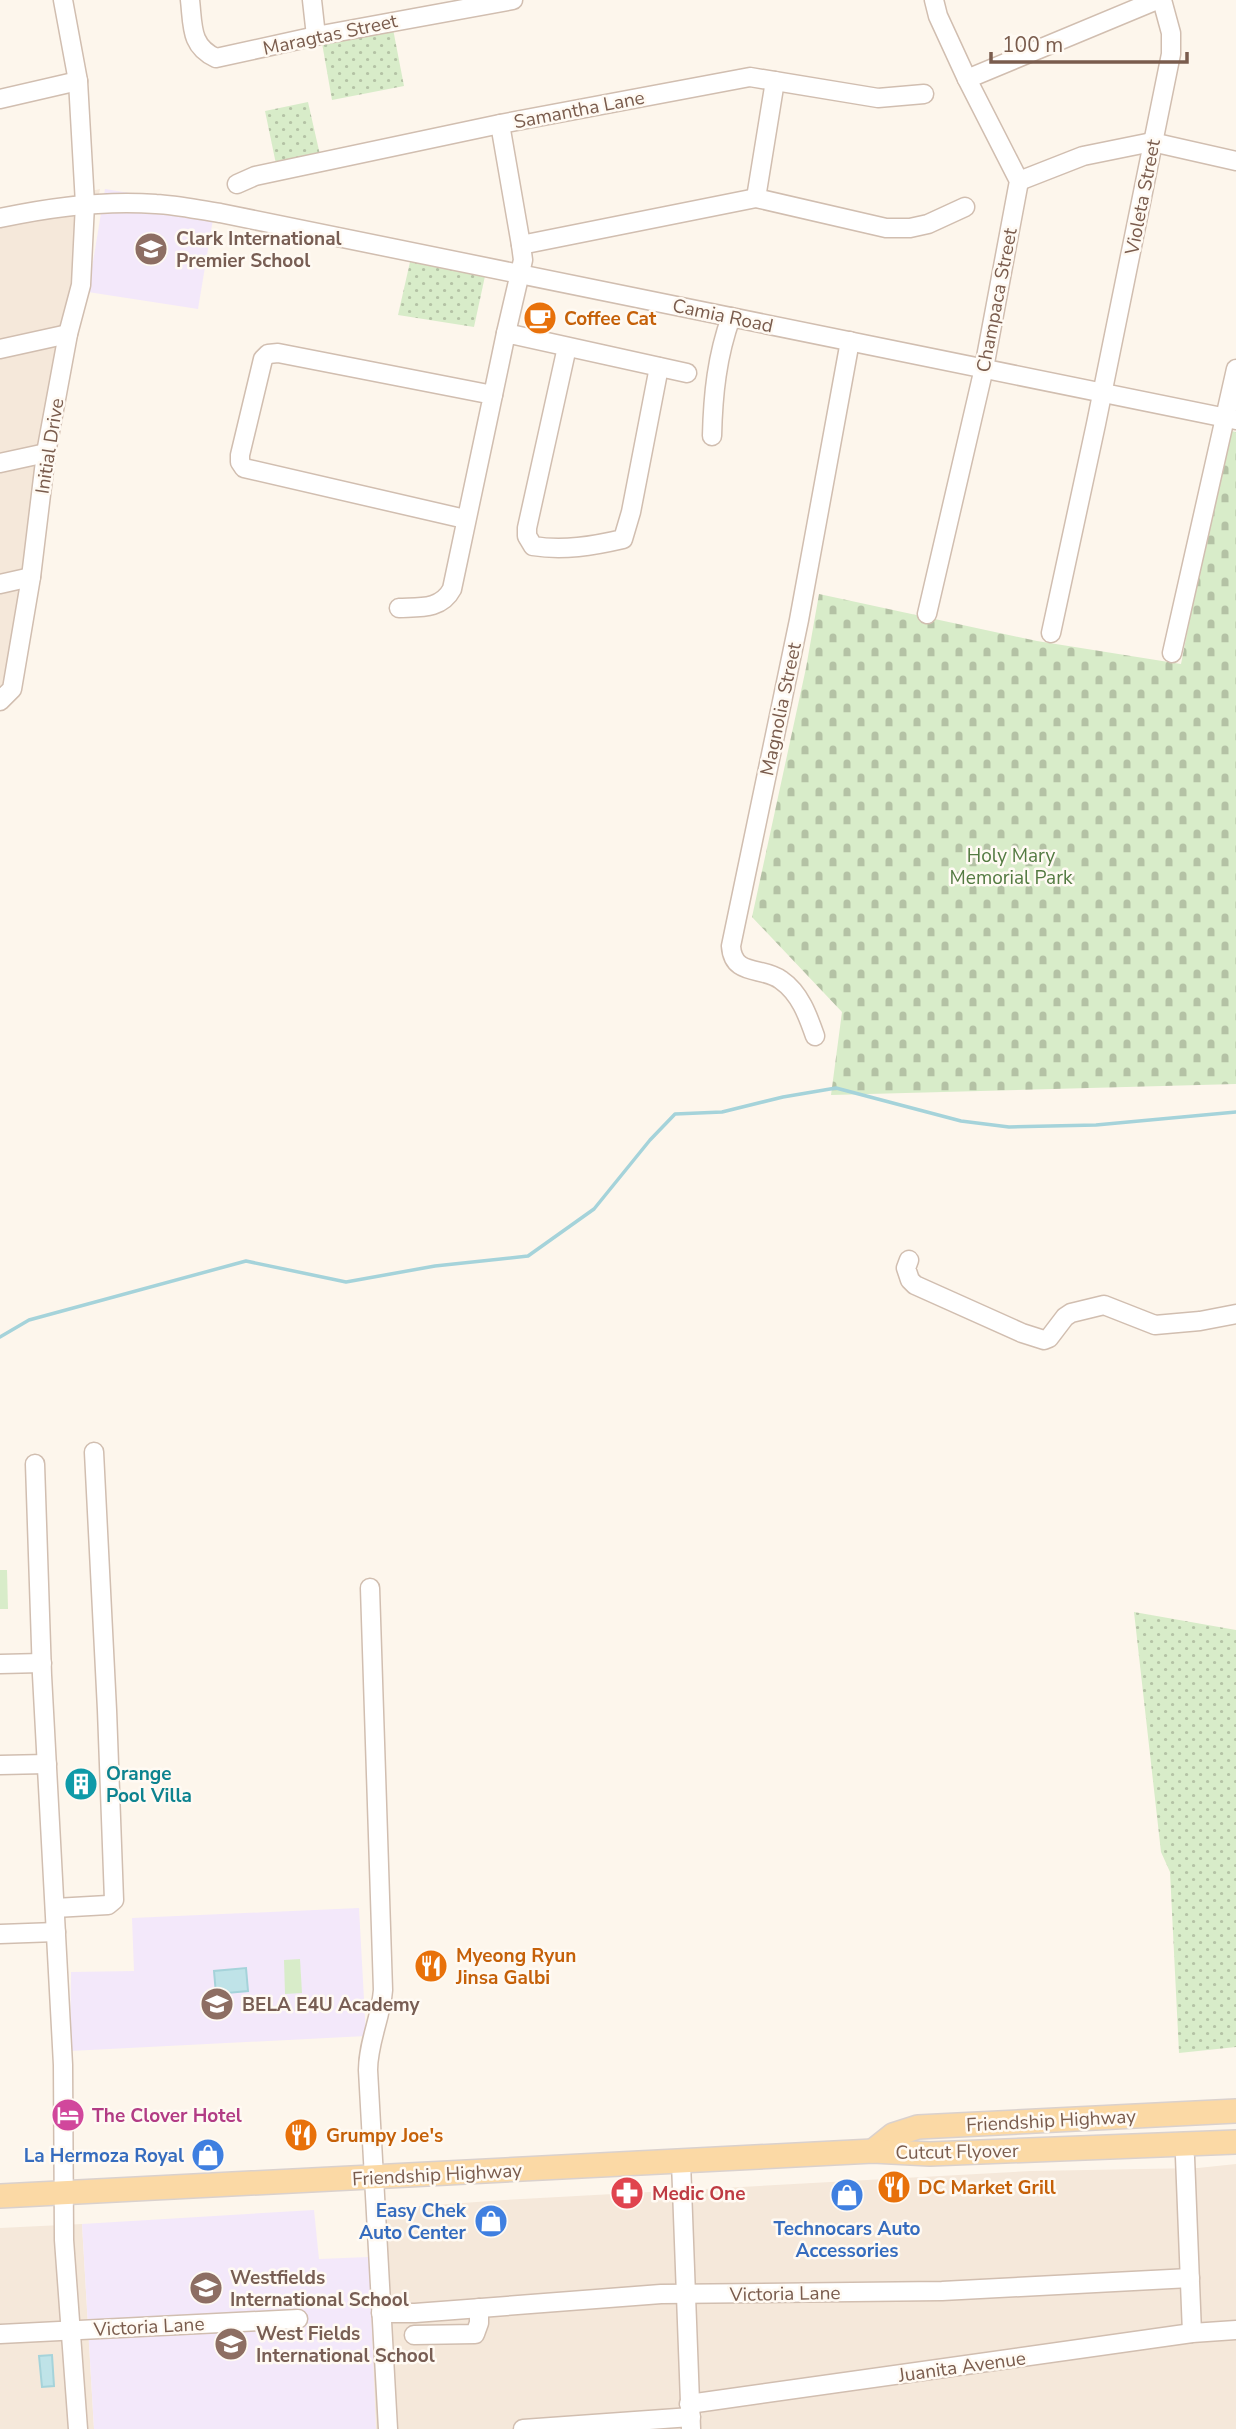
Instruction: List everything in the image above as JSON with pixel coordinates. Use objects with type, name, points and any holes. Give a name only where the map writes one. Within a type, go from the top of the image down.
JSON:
[{"type":"main road","name":"Friendship Highway","points":[[873,2151],[893,2135],[918,2127],[1236,2111]]},
{"type":"main road","name":"Cutcut Flyover","points":[[931,2147],[1000,2135],[1236,2126]]},
{"type":"main road","name":"Cutcut Flyover","points":[[873,2151],[931,2147],[1236,2142]]},
{"type":"main road","name":"Friendship Highway","points":[[0,2196],[873,2151],[891,2160],[921,2167],[1236,2155]]},
{"type":"street","name":"Initial Drive","points":[[6,695],[31,577],[46,453],[68,334],[81,285],[85,204],[78,81],[63,0]]},
{"type":"street","name":"Maragtas Street","points":[[190,0],[196,40],[203,52],[216,58],[438,6],[513,0]]},
{"type":"street","points":[[312,0],[316,36]]},
{"type":"street","points":[[934,0],[938,16],[967,79],[1019,181],[1083,156],[1152,142],[1236,161]]},
{"type":"street","points":[[967,79],[1159,0]]},
{"type":"street","name":"Violeta Street","points":[[1051,633],[1171,54],[1171,33],[1159,0]]},
{"type":"street","name":"Samantha Lane","points":[[237,184],[255,176],[500,124],[750,77],[877,98],[924,93]]},
{"type":"street","points":[[0,99],[78,81]]},
{"type":"street","points":[[756,198],[775,81]]},
{"type":"street","points":[[399,608],[436,604],[448,597],[452,589],[523,260],[500,124]]},
{"type":"street","name":"Champaca Street","points":[[927,614],[984,368],[1019,181]]},
{"type":"street","points":[[521,245],[756,198],[886,228],[909,228],[928,224],[965,207]]},
{"type":"street","name":"Camia Road","points":[[0,218],[85,204],[170,205],[1231,419]]},
{"type":"street","points":[[712,436],[716,374],[731,317]]},
{"type":"street","points":[[506,333],[687,373]]},
{"type":"street","points":[[0,349],[68,334]]},
{"type":"street","name":"Magnolia Street","points":[[815,1036],[808,1015],[791,989],[771,974],[737,963],[731,946],[739,897],[792,656],[850,341]]},
{"type":"street","points":[[567,347],[527,528],[527,536],[533,546],[552,549],[622,539],[631,512],[659,367]]},
{"type":"street","points":[[465,519],[251,471],[244,468],[240,462],[243,442],[261,365],[263,359],[272,353],[493,395]]},
{"type":"street","points":[[1172,653],[1231,419],[1236,369]]},
{"type":"street","points":[[0,463],[46,453]]},
{"type":"street","points":[[0,584],[31,577]]},
{"type":"street","points":[[909,1260],[906,1268],[915,1285],[1022,1333],[1044,1340],[1049,1338],[1071,1313],[1104,1305],[1155,1325],[1236,1314]]},
{"type":"street","points":[[55,1908],[108,1905],[114,1900],[94,1452]]},
{"type":"street","points":[[35,1464],[42,1663],[63,2065],[64,2239],[78,2429]]},
{"type":"street","points":[[370,1588],[383,1990],[380,2014],[368,2059],[388,2429]]},
{"type":"street","points":[[0,1664],[42,1663]]},
{"type":"street","points":[[0,1765],[47,1764]]},
{"type":"street","points":[[0,1934],[56,1932]]},
{"type":"street","points":[[1185,2157],[1192,2333]]},
{"type":"street","points":[[681,2162],[688,2295],[690,2417]]},
{"type":"street","name":"Victoria Lane","points":[[381,2313],[415,2313],[661,2294],[942,2291],[1190,2278]]},
{"type":"street","points":[[383,2341],[414,2335],[475,2334],[479,2323],[479,2308]]},
{"type":"street","points":[[414,2335],[415,2313]]},
{"type":"street","name":"Victoria Lane","points":[[0,2334],[298,2319]]},
{"type":"street","name":"Juanita Avenue","points":[[523,2429],[690,2417],[1192,2333],[1236,2330]]},
{"type":"shaded area","points":[[100,189],[2,688],[0,688],[0,211]]},
{"type":"shaded area","name":"Clark International Premier School","points":[[105,189],[215,207],[198,309],[88,292]]},
{"type":"shaded area","name":"BELA E4U Academy","points":[[359,1908],[366,2036],[70,2051],[71,1972],[134,1971],[132,1918]]},
{"type":"shaded area","points":[[1236,2164],[1236,2429],[376,2429],[366,2210],[1031,2171],[1198,2168]]},
{"type":"shaded area","name":"West Fields International School","points":[[314,2210],[319,2259],[369,2257],[376,2429],[94,2429],[82,2224]]},
{"type":"shaded area","points":[[82,2224],[94,2429],[0,2429],[0,2228]]},
{"type":"green space","points":[[393,29],[404,86],[332,100],[322,43]]},
{"type":"green space","points":[[308,102],[320,155],[276,164],[265,111]]},
{"type":"green space","points":[[410,262],[485,276],[474,327],[398,315]]},
{"type":"green space","name":"Holy Mary Memorial Park","points":[[1227,430],[1236,432],[1236,1084],[831,1095],[842,1012],[752,917],[806,668],[819,594],[1037,641],[1181,664]]},
{"type":"green space","points":[[0,1570],[7,1570],[8,1609],[0,1609]]},
{"type":"green space","points":[[1134,1612],[1236,1630],[1236,2047],[1179,2053],[1170,1872],[1161,1852]]},
{"type":"green space","points":[[300,1959],[302,1993],[285,1994],[284,1960]]},
{"type":"water","points":[[246,1968],[248,1991],[216,1994],[214,1971]]},
{"type":"water","points":[[52,2355],[54,2386],[42,2387],[39,2356]]},
{"type":"waterway","points":[[0,1337],[29,1320],[246,1261],[346,1282],[435,1266],[528,1256],[594,1209],[650,1140],[675,1114],[722,1112],[783,1097],[836,1088],[961,1121],[1009,1127],[1096,1125],[1236,1112]]},
{"type":"place","name":"Clark International Premier School","points":[[151,249]]},
{"type":"place","name":"Coffee Cat","points":[[540,318]]},
{"type":"place","name":"Orange Pool Villa","points":[[81,1784]]},
{"type":"place","name":"Myeong Ryun Jinsa Galbi","points":[[431,1966]]},
{"type":"place","name":"BELA E4U Academy","points":[[217,2004]]},
{"type":"place","name":"The Clover Hotel","points":[[68,2115]]},
{"type":"place","name":"Grumpy Joe's","points":[[301,2135]]},
{"type":"place","name":"La Hermoza Royal","points":[[208,2155]]},
{"type":"place","name":"DC Market Grill","points":[[894,2187]]},
{"type":"place","name":"Medic One","points":[[627,2193]]},
{"type":"place","name":"Technocars Auto Accessories","points":[[847,2195]]},
{"type":"place","name":"Easy Chek Auto Center","points":[[491,2221]]},
{"type":"place","name":"Westfields International School","points":[[206,2288]]},
{"type":"place","name":"West Fields International School","points":[[231,2344]]}]
